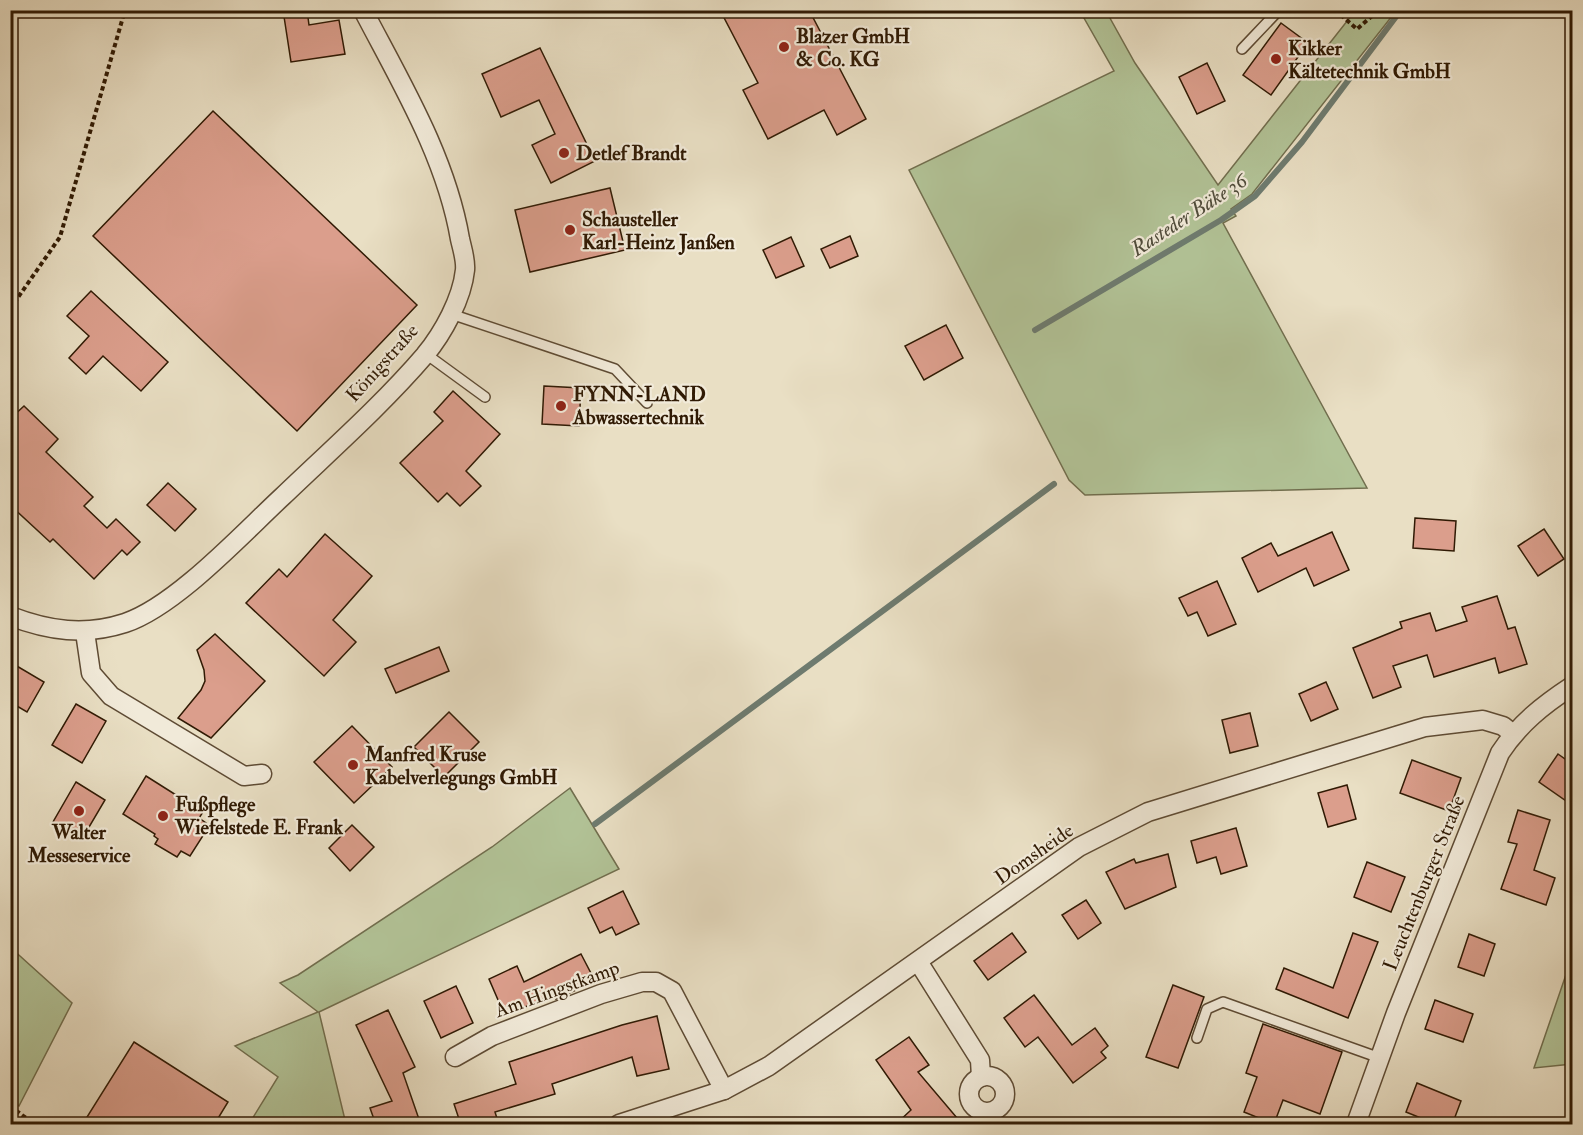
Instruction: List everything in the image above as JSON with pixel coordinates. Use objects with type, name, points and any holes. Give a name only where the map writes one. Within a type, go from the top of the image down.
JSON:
[{"type":"street","name":"Königstraße","points":[[10,616],[41,628],[85,632],[126,623],[162,604],[261,516],[351,431],[426,354],[451,314],[465,269],[458,225],[439,161],[363,10]]},
{"type":"street","points":[[85,632],[91,673],[111,696],[244,776],[262,774]]},
{"type":"street","name":"Leuchtenburger Straße","points":[[1356,1125],[1380,1058],[1500,753],[1513,734],[1535,711],[1572,686]]},
{"type":"street","name":"Domsheide","points":[[619,1125],[724,1090],[769,1066],[919,963],[1079,848],[1148,812],[1425,727],[1483,720],[1503,726],[1513,734]]},
{"type":"street","points":[[919,963],[980,1060],[981,1077]]},
{"type":"street","name":"Am Hingstkamp","points":[[455,1057],[492,1036],[601,994],[642,982],[656,982],[672,991],[724,1090]]},
{"type":"street","points":[[981,1077],[998,1080],[1005,1094],[1001,1105],[984,1118],[970,1095],[973,1084],[981,1077]]},
{"type":"lane","points":[[1242,49],[1278,10]]},
{"type":"lane","points":[[451,314],[615,369],[647,403]]},
{"type":"lane","points":[[426,354],[485,397]]},
{"type":"lane","points":[[1197,1038],[1207,1009],[1223,1002],[1380,1058]]},
{"type":"path","points":[[10,309],[60,237],[125,10]]},
{"type":"path","points":[[1335,10],[1357,29],[1378,10]]},
{"type":"path","points":[[10,1107],[34,1125]]},
{"type":"green space","points":[[1080,11],[1106,11],[1135,63],[1218,185],[1355,11],[1396,11],[1252,194],[1231,209],[1236,216],[1223,223],[1367,488],[1085,495],[1069,480],[909,170],[1114,71]]},
{"type":"green space","points":[[570,788],[619,869],[319,1012],[346,1124],[249,1124],[278,1077],[235,1046],[318,1012],[280,983],[298,975],[492,847]]},
{"type":"green space","points":[[10,947],[72,1003],[19,1106],[11,1101]]},
{"type":"green space","points":[[1572,957],[1572,1064],[1534,1068]]},
{"type":"building","points":[[283,10],[307,10],[309,25],[339,20],[345,54],[291,62]]},
{"type":"building","name":"Blazer GmbH & Co. KG","points":[[720,10],[809,10],[866,119],[837,135],[824,110],[768,139],[743,90],[758,83]]},
{"type":"building","name":"Kikker Kältetechnik GmbH","points":[[1281,23],[1308,43],[1271,95],[1243,75]]},
{"type":"building","points":[[540,48],[595,161],[551,183],[532,145],[555,134],[539,100],[501,117],[482,74]]},
{"type":"building","points":[[1207,63],[1225,101],[1197,114],[1179,77]]},
{"type":"building","points":[[213,111],[417,305],[297,431],[93,236]]},
{"type":"building","name":"Schausteller Karl-Heinz Janßen","points":[[610,188],[625,250],[530,272],[515,210]]},
{"type":"building","points":[[850,236],[858,256],[830,268],[821,249]]},
{"type":"building","points":[[791,237],[804,266],[776,278],[763,250]]},
{"type":"building","points":[[91,291],[168,362],[141,391],[103,356],[86,374],[69,358],[89,336],[67,316]]},
{"type":"building","points":[[946,325],[963,358],[924,380],[905,346]]},
{"type":"building","name":"FYNN-LAND Abwassertechnik","points":[[544,386],[581,388],[579,426],[542,424]]},
{"type":"building","points":[[453,391],[500,434],[466,471],[481,486],[460,506],[447,493],[438,502],[400,463],[443,421],[434,412]]},
{"type":"building","points":[[24,406],[58,439],[46,452],[93,497],[84,506],[107,528],[116,519],[140,542],[127,555],[122,550],[94,579],[53,539],[50,542],[10,505],[10,419]]},
{"type":"building","points":[[168,483],[196,509],[175,531],[147,505]]},
{"type":"building","points":[[1415,518],[1456,521],[1454,551],[1413,548]]},
{"type":"building","points":[[1544,529],[1564,559],[1538,576],[1518,546]]},
{"type":"building","points":[[1332,532],[1349,570],[1314,586],[1306,568],[1258,592],[1242,558],[1271,543],[1278,556]]},
{"type":"building","points":[[325,534],[372,576],[333,620],[356,642],[324,676],[246,603],[279,569],[287,577]]},
{"type":"building","points":[[1217,581],[1236,624],[1208,636],[1197,612],[1188,616],[1179,598]]},
{"type":"building","points":[[1497,596],[1508,629],[1515,627],[1527,664],[1499,673],[1495,658],[1434,677],[1427,655],[1393,666],[1401,687],[1373,698],[1353,648],[1402,628],[1400,622],[1430,613],[1436,631],[1467,621],[1462,607]]},
{"type":"building","points":[[215,634],[265,681],[211,738],[178,718],[201,690],[205,681],[197,650]]},
{"type":"building","points":[[439,647],[449,671],[396,693],[385,669]]},
{"type":"building","points":[[10,662],[44,682],[27,712],[10,702]]},
{"type":"building","points":[[1326,682],[1338,709],[1311,721],[1299,694]]},
{"type":"building","points":[[76,704],[106,721],[82,763],[52,745]]},
{"type":"building","points":[[449,712],[479,742],[444,777],[414,747]]},
{"type":"building","points":[[1250,713],[1258,746],[1230,753],[1222,720]]},
{"type":"building","name":"Manfred Kruse Kabelverlegungs GmbH","points":[[352,726],[392,767],[354,803],[314,762]]},
{"type":"building","points":[[1558,754],[1572,764],[1572,805],[1539,782]]},
{"type":"building","points":[[1412,760],[1461,778],[1449,811],[1400,793]]},
{"type":"building","name":"Fußpflege Wiefelstede E. Frank","points":[[146,776],[203,812],[199,818],[206,823],[202,828],[206,831],[190,856],[181,851],[177,857],[155,844],[158,839],[154,836],[155,834],[123,814]]},
{"type":"building","name":"Walter Messeservice","points":[[76,782],[105,800],[82,839],[53,822]]},
{"type":"building","points":[[1347,785],[1356,819],[1328,827],[1318,793]]},
{"type":"building","points":[[1518,810],[1550,820],[1534,870],[1555,878],[1546,905],[1501,889],[1517,844],[1508,842]]},
{"type":"building","points":[[352,825],[374,847],[350,871],[329,848]]},
{"type":"building","points":[[1236,828],[1247,866],[1221,874],[1216,857],[1197,863],[1191,841]]},
{"type":"building","points":[[1168,854],[1176,887],[1125,909],[1106,872],[1134,859],[1136,863]]},
{"type":"building","points":[[1367,862],[1405,877],[1391,912],[1354,897]]},
{"type":"building","points":[[623,891],[639,924],[616,935],[612,927],[600,933],[588,908]]},
{"type":"building","points":[[1086,900],[1101,923],[1078,939],[1062,915]]},
{"type":"building","points":[[1012,933],[1026,952],[988,980],[974,961]]},
{"type":"building","points":[[1353,933],[1378,942],[1348,1018],[1276,989],[1284,968],[1333,988]]},
{"type":"building","points":[[1469,934],[1495,944],[1484,976],[1458,967]]},
{"type":"building","points":[[581,954],[595,981],[559,998],[556,999],[554,994],[505,1016],[489,979],[517,966],[524,982]]},
{"type":"building","points":[[1173,985],[1204,997],[1178,1068],[1146,1057]]},
{"type":"building","points":[[456,986],[473,1023],[441,1038],[424,1001]]},
{"type":"building","points":[[1034,995],[1072,1045],[1095,1028],[1108,1046],[1101,1052],[1106,1058],[1073,1083],[1038,1037],[1025,1047],[1004,1018]]},
{"type":"building","points":[[1435,1000],[1473,1014],[1463,1042],[1425,1029]]},
{"type":"building","points":[[388,1010],[415,1067],[403,1073],[421,1125],[376,1125],[370,1108],[392,1101],[356,1025]]},
{"type":"building","points":[[657,1016],[669,1069],[637,1076],[632,1057],[552,1084],[555,1094],[495,1112],[499,1125],[461,1125],[454,1104],[516,1084],[509,1062]]},
{"type":"building","points":[[1263,1024],[1342,1052],[1320,1114],[1283,1100],[1274,1124],[1244,1112],[1257,1077],[1246,1073]]},
{"type":"building","points":[[909,1037],[929,1065],[918,1072],[963,1125],[895,1125],[911,1110],[876,1060]]},
{"type":"building","points":[[134,1042],[228,1102],[214,1125],[82,1125]]},
{"type":"building","points":[[1417,1083],[1461,1101],[1452,1125],[1438,1125],[1406,1112]]},
{"type":"waterway","name":"Rasteder Bäke 36","points":[[1035,330],[1221,220],[1255,196],[1302,142],[1401,10]]},
{"type":"waterway","points":[[595,824],[1054,484]]},
{"type":"place","name":"Blazer GmbH & Co. KG","points":[[784,47]]},
{"type":"place","name":"Kikker Kältetechnik GmbH","points":[[1276,59]]},
{"type":"place","name":"Detlef Brandt","points":[[564,153]]},
{"type":"place","name":"Schausteller Karl-Heinz Janßen","points":[[570,230]]},
{"type":"place","name":"FYNN-LAND Abwassertechnik","points":[[561,406]]},
{"type":"place","name":"Manfred Kruse Kabelverlegungs GmbH","points":[[353,765]]},
{"type":"place","name":"Walter Messeservice","points":[[79,811]]},
{"type":"place","name":"Fußpflege Wiefelstede E. Frank","points":[[163,816]]}]
